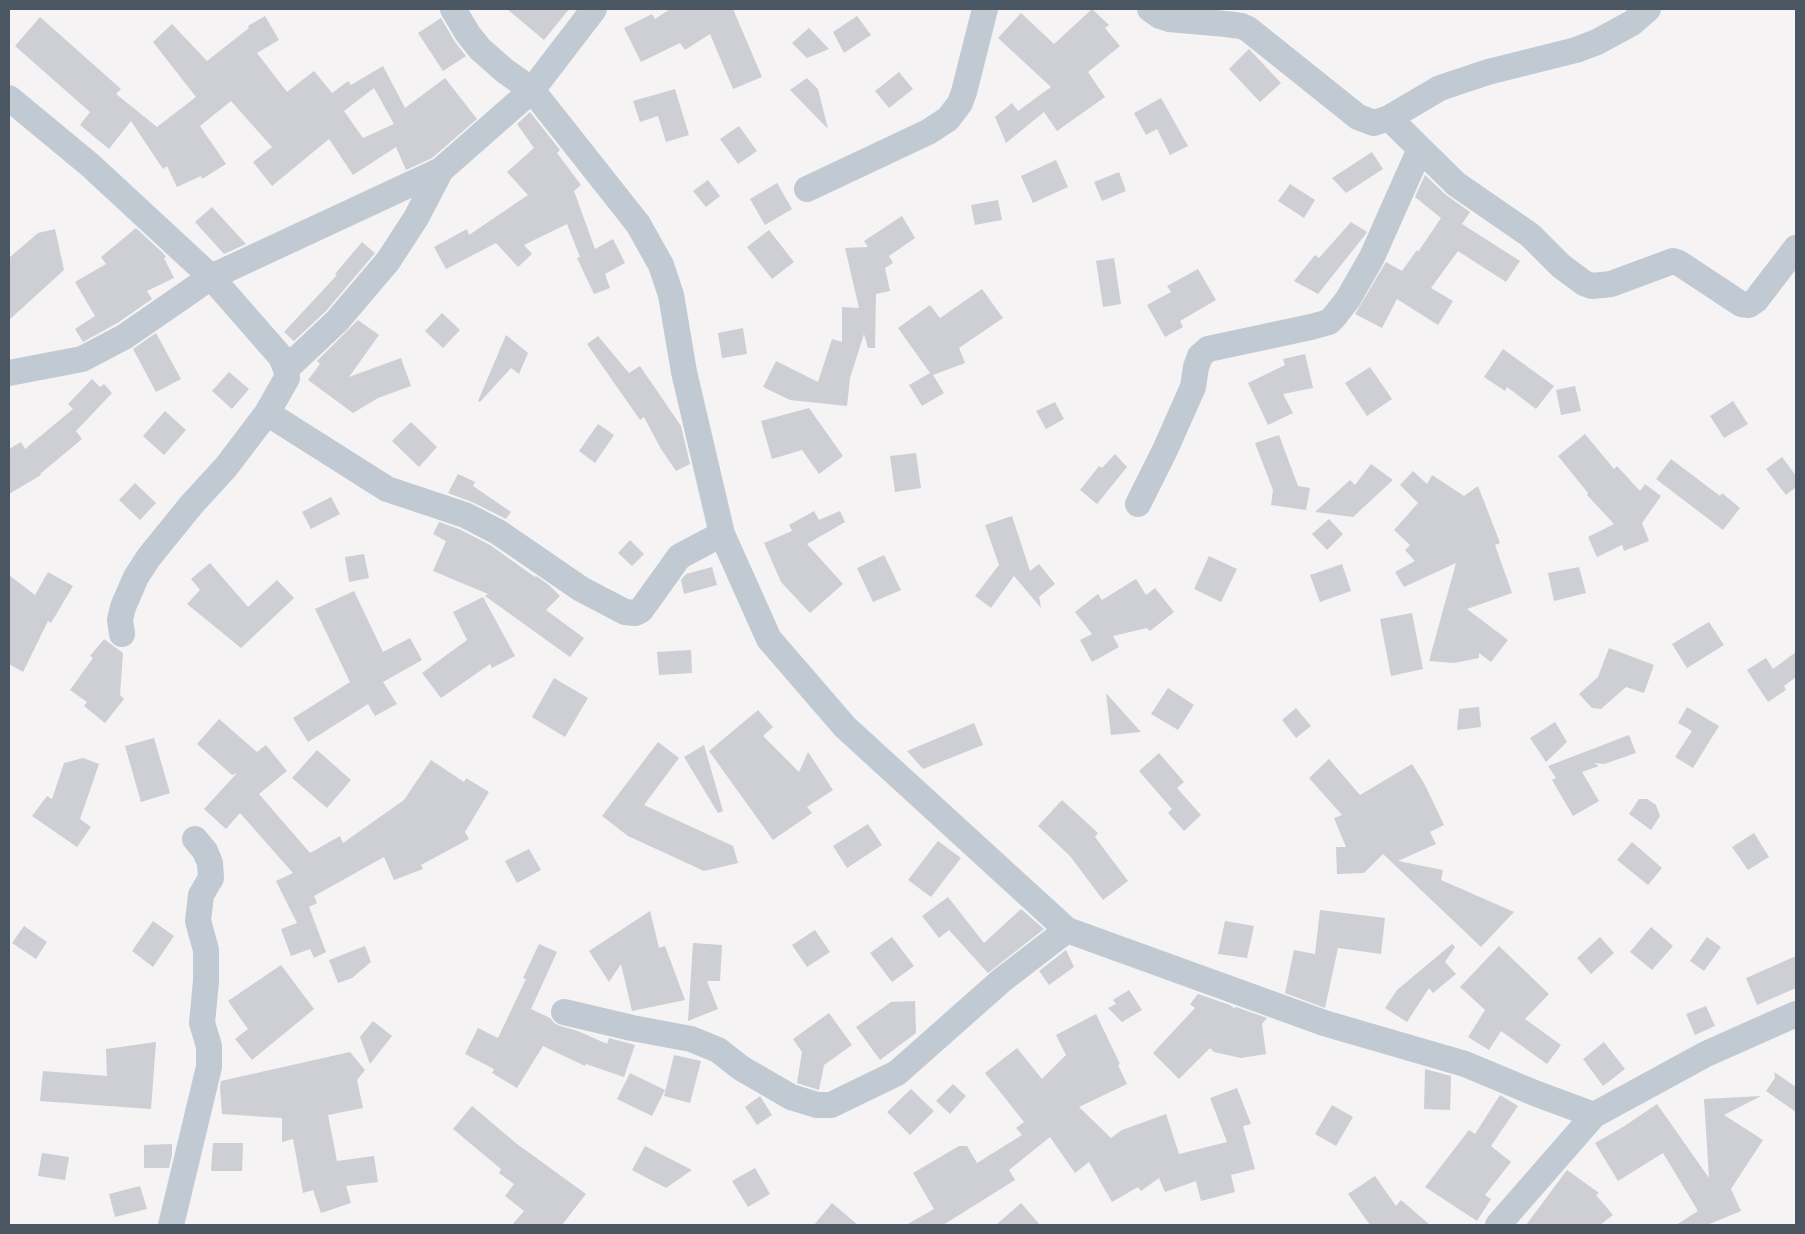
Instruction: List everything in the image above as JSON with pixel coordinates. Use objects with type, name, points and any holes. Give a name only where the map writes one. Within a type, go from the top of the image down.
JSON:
[{"type":"street","points":[[453,9],[468,34],[480,48],[504,71],[532,90],[638,224],[662,265],[671,295],[684,372],[722,534],[769,639],[839,719],[966,839],[1067,930],[1324,1024],[1465,1064],[1594,1115]]},
{"type":"street","points":[[9,374],[82,359],[124,337],[211,278],[441,170],[532,90],[594,9]]},
{"type":"street","points":[[807,189],[928,132],[948,119],[960,103],[964,92],[985,9]]},
{"type":"street","points":[[1150,9],[1160,16],[1170,19],[1241,26],[1299,68],[1358,117],[1374,123],[1389,118],[1440,88],[1488,72],[1576,50],[1597,42],[1632,23],[1648,9]]},
{"type":"street","points":[[9,98],[90,165],[211,278],[282,357],[286,369],[287,378],[266,412],[226,468],[192,504],[136,577],[123,607],[120,620],[122,634]]},
{"type":"street","points":[[1389,118],[1456,184],[1530,235],[1554,260],[1571,274],[1592,286],[1611,284],[1673,261],[1679,263],[1741,304],[1749,305],[1756,300],[1796,248]]},
{"type":"street","points":[[1138,504],[1193,387],[1200,356],[1208,350],[1329,322],[1348,299],[1375,251],[1420,149]]},
{"type":"street","points":[[286,369],[337,321],[388,261],[416,218],[441,170]]},
{"type":"street","points":[[266,412],[387,489],[465,516],[498,532],[580,589],[625,612],[635,613],[641,610],[679,557],[722,534]]},
{"type":"street","points":[[171,1225],[208,1067],[209,1046],[202,1023],[206,981],[206,950],[198,921],[200,895],[211,878],[210,863],[195,839]]},
{"type":"street","points":[[564,1012],[632,1028],[691,1039],[718,1050],[742,1068],[791,1097],[817,1105],[832,1105],[896,1072],[1002,980],[1067,930]]},
{"type":"street","points":[[1498,1225],[1594,1115],[1706,1054],[1796,1014]]},
{"type":"building","points":[[507,9],[569,9],[544,40]]},
{"type":"building","points":[[670,9],[733,9],[762,77],[733,89],[710,34],[685,50],[680,43],[641,62],[624,28],[652,14],[655,19]]},
{"type":"building","points":[[1092,9],[1109,25],[1105,28],[1120,46],[1088,72],[1105,97],[1057,131],[1044,112],[1006,143],[995,117],[1012,103],[1018,111],[1051,87],[998,38],[1021,13],[1054,44]]},
{"type":"building","points":[[265,16],[279,40],[257,53],[287,92],[314,71],[332,93],[348,81],[351,85],[383,66],[405,108],[445,78],[477,119],[432,158],[406,170],[396,147],[353,175],[329,139],[272,186],[253,162],[272,147],[231,101],[200,126],[226,164],[202,179],[201,176],[177,187],[167,166],[163,169],[131,121],[109,149],[80,125],[90,112],[15,46],[40,17],[121,89],[116,94],[157,127],[196,97],[153,42],[172,24],[207,61],[249,28],[248,26]],"holes":[[[374,88],[394,124],[363,138],[344,111]]]},
{"type":"building","points":[[857,16],[871,35],[844,53],[833,32]]},
{"type":"building","points":[[441,18],[466,56],[443,71],[418,33]]},
{"type":"building","points":[[809,28],[829,49],[807,58],[792,43]]},
{"type":"building","points":[[1249,49],[1281,83],[1260,102],[1229,69]]},
{"type":"building","points":[[899,72],[913,89],[889,108],[875,91]]},
{"type":"building","points":[[807,78],[818,89],[828,129],[790,90]]},
{"type":"building","points":[[675,89],[689,135],[666,142],[658,116],[640,122],[633,101]]},
{"type":"building","points":[[1161,98],[1188,146],[1170,155],[1157,129],[1146,135],[1134,113]]},
{"type":"building","points":[[530,112],[560,150],[557,153],[581,185],[574,191],[595,249],[613,239],[625,263],[605,274],[610,288],[594,294],[577,258],[580,257],[567,224],[524,245],[532,254],[518,267],[496,243],[446,269],[434,247],[467,229],[469,235],[528,195],[507,172],[534,148],[517,124]]},
{"type":"building","points":[[739,126],[757,151],[738,164],[720,139]]},
{"type":"building","points":[[1372,152],[1383,169],[1346,193],[1332,178]]},
{"type":"building","points":[[1056,160],[1068,187],[1033,203],[1021,176]]},
{"type":"building","points":[[1119,172],[1126,191],[1102,201],[1094,182]]},
{"type":"building","points":[[1425,175],[1446,195],[1470,212],[1462,224],[1520,261],[1506,282],[1458,251],[1431,288],[1453,301],[1438,325],[1397,299],[1382,328],[1355,314],[1386,262],[1402,271],[1417,250],[1418,252],[1441,218],[1415,197]]},
{"type":"building","points":[[708,180],[720,196],[706,207],[693,191]]},
{"type":"building","points":[[777,183],[792,209],[765,225],[750,199]]},
{"type":"building","points":[[1290,184],[1315,200],[1304,218],[1278,201]]},
{"type":"building","points":[[998,200],[1002,220],[975,225],[971,205]]},
{"type":"building","points":[[212,207],[246,244],[224,254],[195,222]]},
{"type":"building","points":[[902,216],[915,238],[889,256],[893,263],[885,268],[890,291],[876,294],[875,348],[868,348],[864,334],[850,378],[847,406],[790,400],[763,387],[776,361],[818,382],[832,339],[842,342],[842,307],[859,308],[845,248],[868,247],[864,241]]},
{"type":"building","points":[[1351,222],[1367,232],[1318,294],[1294,281],[1315,255],[1319,258]]},
{"type":"building","points":[[136,228],[164,254],[166,257],[164,258],[174,278],[147,291],[152,299],[119,322],[83,342],[75,329],[95,316],[75,282],[106,264],[101,257]]},
{"type":"building","points":[[55,229],[64,270],[9,320],[9,258],[38,233]]},
{"type":"building","points":[[769,230],[794,262],[772,279],[747,247]]},
{"type":"building","points":[[362,242],[375,253],[326,311],[294,341],[284,332],[337,275],[335,274]]},
{"type":"building","points":[[1114,258],[1121,304],[1103,307],[1096,261]]},
{"type":"building","points":[[1198,269],[1216,300],[1180,321],[1183,327],[1165,337],[1147,305],[1171,292],[1167,286]]},
{"type":"building","points":[[982,289],[1003,318],[959,348],[965,363],[933,375],[944,393],[922,406],[909,385],[930,373],[898,328],[930,305],[940,318]]},
{"type":"building","points":[[442,313],[460,330],[443,348],[425,331]]},
{"type":"building","points":[[358,320],[379,335],[349,377],[401,358],[411,386],[378,398],[353,413],[308,380],[320,364],[317,361]]},
{"type":"building","points":[[743,328],[747,354],[722,358],[718,333]]},
{"type":"building","points":[[156,333],[181,379],[156,392],[133,349]]},
{"type":"building","points":[[506,335],[528,353],[519,374],[511,368],[480,402],[478,401]]},
{"type":"building","points":[[598,336],[629,373],[640,366],[681,426],[690,464],[676,471],[661,449],[644,417],[640,420],[587,344]]},
{"type":"building","points":[[1503,349],[1554,386],[1536,409],[1507,387],[1505,391],[1484,377]]},
{"type":"building","points":[[1305,354],[1313,388],[1283,394],[1293,413],[1268,425],[1248,383],[1285,365],[1283,359]]},
{"type":"building","points":[[1370,367],[1392,399],[1367,416],[1345,383]]},
{"type":"building","points":[[229,372],[249,389],[232,409],[212,391]]},
{"type":"building","points":[[92,379],[100,387],[104,384],[112,393],[76,431],[82,439],[41,475],[9,494],[9,449],[21,442],[25,449],[73,409],[68,404]]},
{"type":"building","points":[[1575,386],[1581,411],[1561,415],[1556,390]]},
{"type":"building","points":[[1733,401],[1748,424],[1724,438],[1710,416]]},
{"type":"building","points":[[1055,402],[1064,419],[1046,429],[1036,411]]},
{"type":"building","points":[[809,408],[843,456],[819,474],[802,450],[772,459],[761,421]]},
{"type":"building","points":[[165,411],[186,430],[164,455],[143,436]]},
{"type":"building","points":[[411,422],[437,447],[419,467],[392,441]]},
{"type":"building","points":[[598,424],[614,435],[595,463],[579,451]]},
{"type":"building","points":[[1585,434],[1614,469],[1617,466],[1640,491],[1645,484],[1661,496],[1642,523],[1649,541],[1624,551],[1622,545],[1597,557],[1588,537],[1614,524],[1587,495],[1588,493],[1558,456]]},
{"type":"building","points":[[1279,435],[1298,486],[1310,488],[1306,510],[1271,505],[1273,490],[1255,443]]},
{"type":"building","points":[[916,453],[921,488],[895,492],[890,456]]},
{"type":"building","points":[[1115,454],[1127,467],[1097,504],[1080,490],[1099,466],[1102,468]]},
{"type":"building","points":[[1782,457],[1796,476],[1796,487],[1786,495],[1766,469]]},
{"type":"building","points":[[1671,459],[1720,496],[1722,493],[1740,508],[1723,530],[1656,479]]},
{"type":"building","points":[[1371,464],[1393,480],[1353,517],[1315,512],[1350,480],[1355,485]]},
{"type":"building","points":[[1413,471],[1427,484],[1432,475],[1464,496],[1478,486],[1500,543],[1495,545],[1512,593],[1467,609],[1508,640],[1491,662],[1479,653],[1479,658],[1454,663],[1429,661],[1456,563],[1404,587],[1395,572],[1415,561],[1405,550],[1410,545],[1394,530],[1418,503],[1400,485]]},
{"type":"building","points":[[458,474],[475,482],[473,486],[511,512],[506,519],[472,502],[448,493]]},
{"type":"building","points":[[135,483],[156,503],[140,520],[119,500]]},
{"type":"building","points":[[331,497],[340,514],[311,529],[302,512]]},
{"type":"building","points":[[814,511],[819,520],[840,511],[845,522],[807,544],[843,584],[810,613],[781,582],[764,543],[792,531],[789,525]]},
{"type":"building","points":[[1012,516],[1030,571],[1039,564],[1055,584],[1039,597],[1041,608],[1014,576],[991,608],[975,596],[999,565],[985,525]]},
{"type":"building","points":[[1329,519],[1343,534],[1327,550],[1312,534]]},
{"type":"building","points":[[439,522],[459,529],[490,545],[549,585],[560,596],[546,610],[584,638],[570,657],[485,596],[488,594],[433,571],[446,541],[433,534]]},
{"type":"building","points":[[630,540],[644,554],[632,566],[618,553]]},
{"type":"building","points":[[364,554],[369,578],[349,582],[345,557]]},
{"type":"building","points":[[884,555],[901,590],[873,602],[857,568]]},
{"type":"building","points":[[1209,556],[1237,569],[1221,602],[1194,589]]},
{"type":"building","points":[[210,563],[248,607],[277,580],[294,598],[241,648],[187,604],[200,590],[191,579]]},
{"type":"building","points":[[1342,564],[1351,591],[1320,602],[1310,575]]},
{"type":"building","points":[[712,567],[717,585],[684,594],[681,580],[686,574]]},
{"type":"building","points":[[1579,567],[1586,593],[1554,601],[1548,573]]},
{"type":"building","points":[[48,572],[73,586],[51,623],[48,621],[23,672],[9,664],[9,575],[35,595]]},
{"type":"building","points":[[1136,579],[1146,595],[1155,588],[1174,612],[1150,631],[1147,628],[1113,636],[1119,647],[1092,662],[1080,640],[1092,634],[1075,612],[1098,594],[1102,600]]},
{"type":"building","points":[[354,591],[383,652],[410,638],[422,660],[383,682],[397,704],[375,716],[368,704],[308,742],[293,718],[350,682],[315,609]]},
{"type":"building","points":[[483,597],[515,656],[492,668],[490,664],[441,698],[422,673],[467,640],[453,612]]},
{"type":"building","points":[[1412,613],[1423,669],[1391,676],[1380,619]]},
{"type":"building","points":[[1709,622],[1724,645],[1687,668],[1672,644]]},
{"type":"building","points":[[104,639],[123,653],[120,695],[124,699],[105,723],[84,706],[87,702],[70,690],[93,658],[90,656]]},
{"type":"building","points":[[1609,648],[1654,665],[1644,693],[1626,687],[1601,709],[1592,708],[1579,694],[1598,677]]},
{"type":"building","points":[[691,650],[692,673],[659,675],[657,652]]},
{"type":"building","points":[[1796,652],[1796,677],[1784,686],[1786,690],[1768,702],[1747,670],[1766,658],[1773,669]]},
{"type":"building","points":[[554,678],[588,698],[565,737],[532,717]]},
{"type":"building","points":[[1168,688],[1194,705],[1178,730],[1151,714]]},
{"type":"building","points":[[1106,693],[1141,732],[1111,735]]},
{"type":"building","points":[[1479,707],[1481,727],[1457,730],[1459,709]]},
{"type":"building","points":[[1687,707],[1719,726],[1693,768],[1675,757],[1692,731],[1678,723]]},
{"type":"building","points":[[1296,708],[1311,726],[1296,738],[1282,720]]},
{"type":"building","points":[[758,710],[773,727],[763,736],[799,772],[808,752],[833,790],[807,807],[812,813],[773,840],[709,751]]},
{"type":"building","points":[[219,719],[257,752],[266,745],[287,771],[259,794],[310,853],[340,836],[343,843],[404,800],[431,760],[464,782],[466,778],[489,792],[465,832],[469,839],[421,865],[423,869],[394,880],[384,857],[314,896],[317,903],[309,907],[326,952],[314,958],[310,949],[291,956],[281,929],[297,923],[276,881],[293,873],[240,813],[226,829],[204,809],[237,773],[232,775],[197,744]]},
{"type":"building","points":[[1555,722],[1567,742],[1546,762],[1530,738]]},
{"type":"building","points":[[974,723],[983,745],[923,769],[907,751]]},
{"type":"building","points":[[1629,735],[1636,753],[1604,764],[1594,763],[1599,766],[1582,772],[1599,801],[1573,816],[1552,780],[1556,778],[1548,766]]},
{"type":"building","points":[[154,738],[170,793],[141,802],[125,746]]},
{"type":"building","points":[[658,742],[679,758],[644,805],[733,846],[738,863],[704,871],[628,836],[602,816]]},
{"type":"building","points":[[704,745],[723,811],[718,813],[684,757]]},
{"type":"building","points":[[317,750],[351,780],[327,808],[292,778]]},
{"type":"building","points":[[1159,753],[1184,782],[1177,788],[1201,815],[1184,831],[1168,813],[1172,809],[1139,771]]},
{"type":"building","points":[[83,758],[99,764],[80,819],[91,827],[77,847],[32,816],[47,796],[52,799],[64,763]]},
{"type":"building","points":[[1329,759],[1360,795],[1412,764],[1425,785],[1444,825],[1430,832],[1436,844],[1398,861],[1443,870],[1441,880],[1514,912],[1481,947],[1383,854],[1364,873],[1337,874],[1336,847],[1346,847],[1334,818],[1342,815],[1309,778]]},
{"type":"building","points":[[1639,799],[1647,799],[1656,805],[1660,816],[1651,830],[1629,814]]},
{"type":"building","points":[[1062,800],[1098,833],[1095,837],[1128,881],[1103,900],[1070,856],[1038,826]]},
{"type":"building","points":[[868,824],[882,845],[847,868],[833,846]]},
{"type":"building","points":[[1754,833],[1769,857],[1748,870],[1732,847]]},
{"type":"building","points":[[938,841],[961,858],[931,897],[908,880]]},
{"type":"building","points":[[1632,842],[1662,868],[1648,885],[1617,860]]},
{"type":"building","points":[[529,849],[541,870],[517,883],[505,861]]},
{"type":"building","points":[[948,897],[984,943],[1021,909],[1044,929],[988,973],[949,930],[939,938],[922,916]]},
{"type":"building","points":[[1320,910],[1385,918],[1381,954],[1338,948],[1325,1008],[1285,993],[1294,950],[1315,954]]},
{"type":"building","points":[[650,911],[659,948],[665,946],[685,1000],[632,1011],[621,964],[609,982],[589,951]]},
{"type":"building","points":[[153,921],[174,936],[153,967],[132,951]]},
{"type":"building","points":[[1225,921],[1254,926],[1247,958],[1218,954]]},
{"type":"building","points":[[24,926],[47,942],[36,959],[12,943]]},
{"type":"building","points":[[1651,927],[1673,946],[1652,970],[1630,952]]},
{"type":"building","points":[[815,930],[830,952],[807,967],[792,945]]},
{"type":"building","points":[[892,937],[914,966],[892,982],[870,953]]},
{"type":"building","points":[[1600,937],[1614,953],[1591,974],[1577,958]]},
{"type":"building","points":[[1707,937],[1721,947],[1704,971],[1690,961]]},
{"type":"building","points":[[693,943],[722,945],[720,981],[707,981],[718,1009],[688,1021]]},
{"type":"building","points":[[539,944],[557,952],[531,1009],[550,1018],[560,1026],[578,1031],[607,1044],[609,1038],[635,1045],[624,1077],[586,1064],[585,1066],[543,1046],[517,1088],[492,1073],[494,1069],[465,1054],[478,1028],[498,1038],[526,979],[523,978]]},
{"type":"building","points":[[1452,944],[1455,947],[1445,962],[1456,974],[1433,993],[1429,988],[1407,1022],[1385,1008],[1397,990]]},
{"type":"building","points":[[365,946],[371,962],[352,978],[338,983],[329,960]]},
{"type":"building","points":[[1499,946],[1549,994],[1525,1019],[1561,1045],[1547,1064],[1501,1031],[1489,1050],[1468,1037],[1485,1010],[1460,987]]},
{"type":"building","points":[[1066,950],[1074,967],[1049,985],[1039,971]]},
{"type":"building","points":[[1796,956],[1796,988],[1757,1005],[1746,978]]},
{"type":"building","points":[[281,965],[314,1009],[252,1060],[235,1039],[248,1029],[228,1001]]},
{"type":"building","points":[[1129,990],[1142,1010],[1122,1022],[1108,1008],[1116,1004],[1113,1000]]},
{"type":"building","points":[[1198,994],[1267,1018],[1262,1024],[1266,1054],[1241,1058],[1214,1052],[1210,1048],[1179,1079],[1153,1053],[1195,1008],[1190,1004]]},
{"type":"building","points":[[915,1001],[916,1033],[880,1060],[856,1027],[891,1002]]},
{"type":"building","points":[[1706,1006],[1715,1026],[1695,1035],[1686,1014]]},
{"type":"building","points":[[829,1013],[852,1045],[824,1065],[819,1090],[797,1083],[802,1052],[793,1039]]},
{"type":"building","points":[[1096,1014],[1120,1064],[1118,1065],[1127,1084],[1079,1107],[1111,1138],[1122,1130],[1166,1114],[1179,1154],[1227,1142],[1210,1098],[1237,1088],[1251,1124],[1243,1126],[1255,1169],[1231,1175],[1235,1192],[1201,1201],[1196,1181],[1165,1192],[1159,1178],[1141,1191],[1138,1187],[1112,1202],[1089,1162],[1075,1173],[1050,1137],[1009,1170],[1015,1180],[943,1225],[906,1225],[934,1209],[913,1173],[959,1146],[967,1146],[977,1163],[1022,1135],[1016,1128],[1024,1122],[985,1073],[1017,1048],[1042,1079],[1066,1055],[1056,1035]]},
{"type":"building","points":[[373,1021],[392,1036],[370,1064],[360,1037]]},
{"type":"building","points":[[156,1042],[151,1109],[40,1101],[43,1071],[107,1076],[106,1049]]},
{"type":"building","points":[[1604,1042],[1625,1069],[1603,1086],[1583,1059]]},
{"type":"building","points":[[350,1052],[365,1070],[357,1080],[363,1108],[328,1115],[337,1161],[374,1156],[378,1182],[346,1186],[351,1203],[321,1213],[313,1190],[303,1193],[293,1139],[282,1142],[282,1118],[222,1114],[221,1081]]},
{"type":"building","points":[[674,1055],[701,1061],[690,1103],[664,1096]]},
{"type":"building","points":[[1425,1069],[1451,1076],[1450,1110],[1424,1109]]},
{"type":"building","points":[[1774,1072],[1796,1087],[1796,1112],[1766,1091],[1775,1078]]},
{"type":"building","points":[[630,1073],[665,1090],[652,1116],[617,1099]]},
{"type":"building","points":[[953,1084],[966,1096],[950,1114],[936,1101]]},
{"type":"building","points":[[911,1089],[934,1111],[910,1135],[887,1112]]},
{"type":"building","points":[[1500,1095],[1518,1106],[1491,1146],[1511,1162],[1485,1195],[1491,1199],[1477,1221],[1425,1187],[1469,1130],[1475,1134]]},
{"type":"building","points":[[760,1096],[772,1115],[757,1125],[745,1107]]},
{"type":"building","points":[[1761,1096],[1724,1115],[1763,1140],[1731,1189],[1741,1211],[1707,1225],[1676,1225],[1698,1211],[1663,1153],[1618,1181],[1595,1143],[1657,1104],[1709,1178],[1704,1099]]},
{"type":"building","points":[[1332,1105],[1353,1117],[1336,1146],[1315,1134]]},
{"type":"building","points":[[472,1106],[517,1144],[586,1194],[562,1225],[512,1225],[524,1211],[505,1196],[514,1184],[499,1173],[501,1169],[453,1129]]},
{"type":"building","points":[[213,1143],[243,1143],[242,1171],[211,1171]]},
{"type":"building","points":[[172,1144],[169,1168],[144,1168],[144,1145]]},
{"type":"building","points":[[645,1146],[692,1170],[666,1188],[632,1170]]},
{"type":"building","points":[[42,1153],[69,1157],[65,1180],[38,1176]]},
{"type":"building","points":[[755,1168],[770,1194],[748,1207],[732,1181]]},
{"type":"building","points":[[1567,1170],[1599,1193],[1596,1195],[1613,1215],[1600,1225],[1526,1225]]},
{"type":"building","points":[[1375,1176],[1396,1206],[1401,1200],[1430,1225],[1370,1225],[1348,1194]]},
{"type":"building","points":[[140,1186],[147,1209],[115,1217],[109,1194]]},
{"type":"building","points":[[832,1203],[858,1225],[814,1225]]},
{"type":"building","points":[[1021,1203],[1040,1225],[996,1225]]}]
